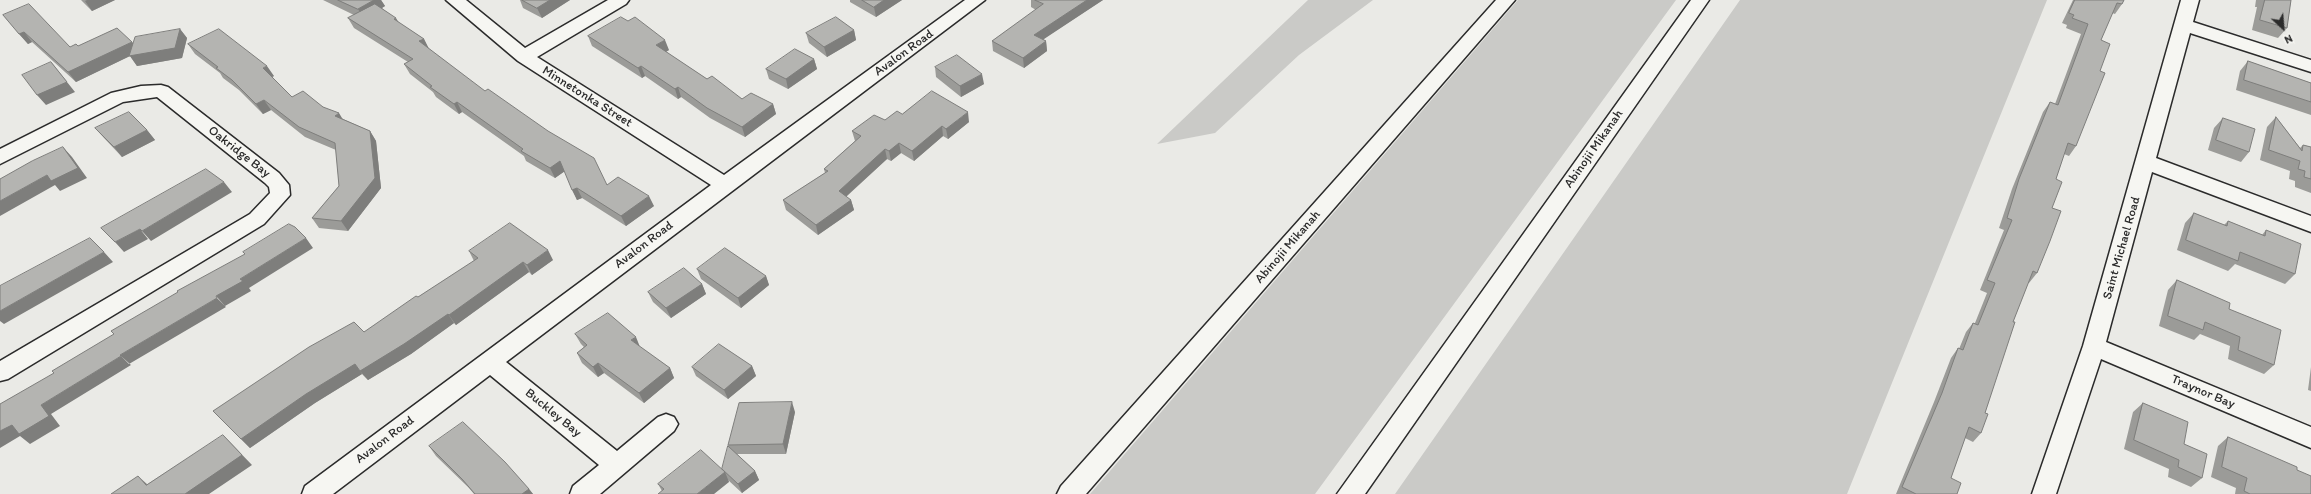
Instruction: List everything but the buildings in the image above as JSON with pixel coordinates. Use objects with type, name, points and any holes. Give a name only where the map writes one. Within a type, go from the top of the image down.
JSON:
[{"type":"main road","name":"Abinojii Mikanah","points":[[1070,494],[1506,0]]},
{"type":"main road","name":"Abinojii Mikanah","points":[[1350,494],[1700,0]]},
{"type":"street","name":"Minnetonka Street","points":[[455,0],[524,57],[725,185]]},
{"type":"street","points":[[524,57],[620,0]]},
{"type":"street","name":"Avalon Road","points":[[314,494],[489,361],[976,0]]},
{"type":"street","name":"Saint Michael Road","points":[[2044,494],[2094,346],[2190,0]]},
{"type":"street","points":[[2184,24],[2311,66]]},
{"type":"street","name":"Oakridge Bay","points":[[0,157],[118,97],[142,92],[161,91],[272,178],[279,185],[280,195],[257,219],[0,372]]},
{"type":"street","points":[[2146,162],[2311,224]]},
{"type":"street","name":"Traynor Bay","points":[[2094,346],[2311,438]]},
{"type":"street","name":"Buckley Bay","points":[[489,361],[617,465]]},
{"type":"street","points":[[582,494],[666,424]]},
{"type":"shaded area","points":[[1308,0],[1373,0],[1299,55],[1215,133],[1157,144]]},
{"type":"shaded area","points":[[1518,0],[1676,0],[1315,494],[1090,494]]},
{"type":"shaded area","points":[[1740,0],[2047,0],[1847,494],[1395,494]]}]
